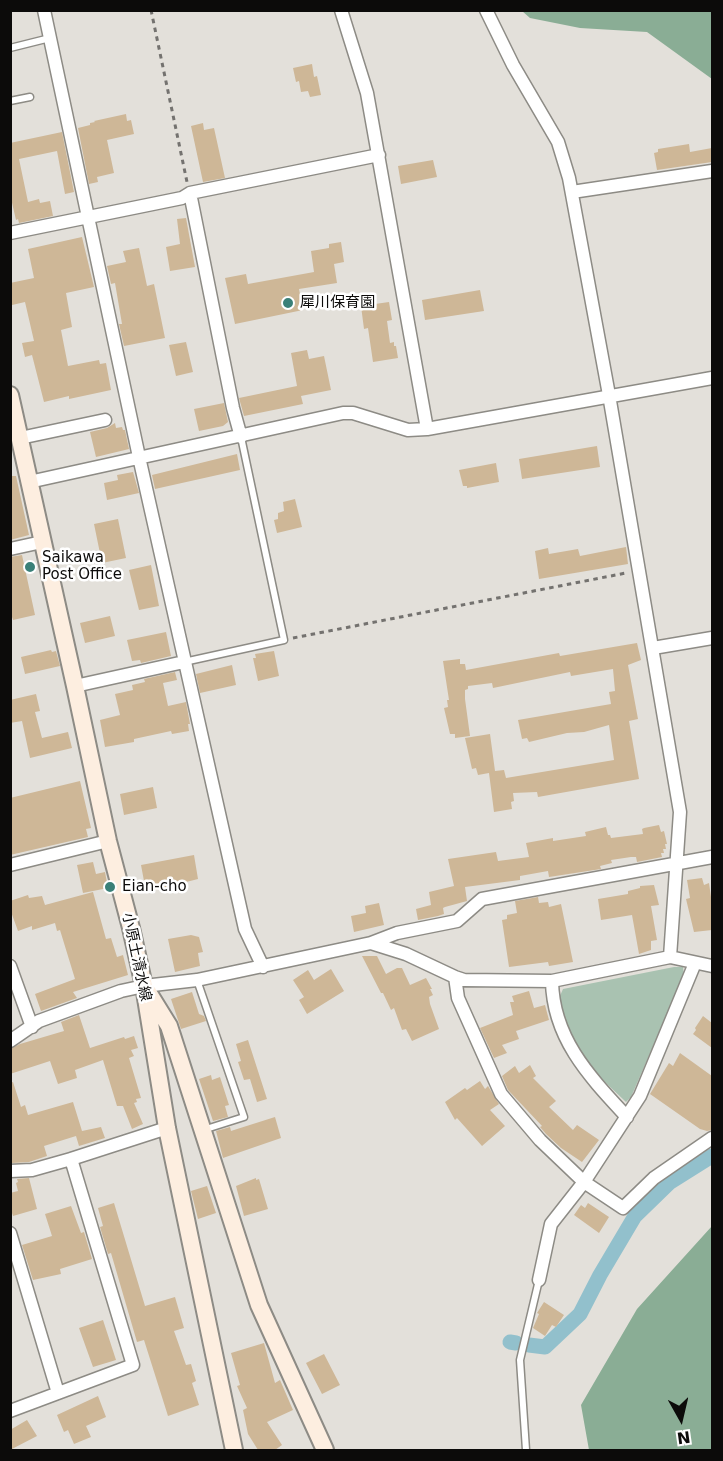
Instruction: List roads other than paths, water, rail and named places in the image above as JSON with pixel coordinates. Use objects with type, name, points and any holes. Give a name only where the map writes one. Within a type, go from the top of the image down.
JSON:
[{"type":"main road","name":"小原土清水線","points":[[10,395],[17,437],[75,686],[108,841],[144,986],[167,1128],[234,1450]]},
{"type":"main road","points":[[144,986],[169,1026],[259,1305],[325,1450]]},
{"type":"street","points":[[44,10],[139,457],[244,929],[263,967]]},
{"type":"street","points":[[340,10],[367,93],[427,429]]},
{"type":"street","points":[[486,10],[513,64],[558,142],[572,192],[680,812],[670,957]]},
{"type":"street","points":[[10,233],[182,198],[190,193],[379,155]]},
{"type":"street","points":[[572,192],[712,171]]},
{"type":"street","points":[[190,193],[233,408],[241,437]]},
{"type":"street","points":[[29,482],[343,413],[353,413],[408,430],[427,429],[712,378]]},
{"type":"street","points":[[17,437],[105,420]]},
{"type":"street","points":[[10,549],[42,542]]},
{"type":"street","points":[[653,648],[712,638]]},
{"type":"street","points":[[75,686],[184,662]]},
{"type":"street","points":[[10,865],[108,841]]},
{"type":"street","points":[[10,1041],[39,1021],[121,991],[197,980],[371,943],[397,933],[457,921],[482,899],[712,856]]},
{"type":"street","points":[[371,943],[406,954],[464,980],[552,981],[670,957],[712,966]]},
{"type":"street","points":[[539,1280],[551,1224],[584,1182],[640,1096],[695,963]]},
{"type":"street","points":[[10,966],[32,1027]]},
{"type":"street","points":[[455,977],[458,998],[501,1094],[540,1140],[584,1182],[622,1208],[654,1178],[712,1138]]},
{"type":"street","points":[[552,981],[552,997],[566,1041],[586,1073],[627,1117]]},
{"type":"street","points":[[10,1171],[32,1170],[167,1128]]},
{"type":"street","points":[[10,1411],[133,1365],[71,1159]]},
{"type":"street","points":[[10,1233],[58,1393]]},
{"type":"lane","points":[[10,48],[50,38]]},
{"type":"lane","points":[[10,101],[30,98]]},
{"type":"lane","points":[[184,662],[284,640],[241,437]]},
{"type":"lane","points":[[197,980],[244,1117],[203,1130]]},
{"type":"lane","points":[[526,1450],[520,1360],[539,1280]]},
{"type":"waterway","points":[[529,1345],[545,1347],[580,1314],[635,1216],[669,1183],[712,1156]]},
{"type":"waterway","points":[[510,1342],[516,1343]]},
{"type":"place","name":"犀川保育園","points":[[288,303]]},
{"type":"place","name":"Saikawa Post Office","points":[[30,567]]},
{"type":"place","name":"Eian-cho","points":[[110,887]]}]
